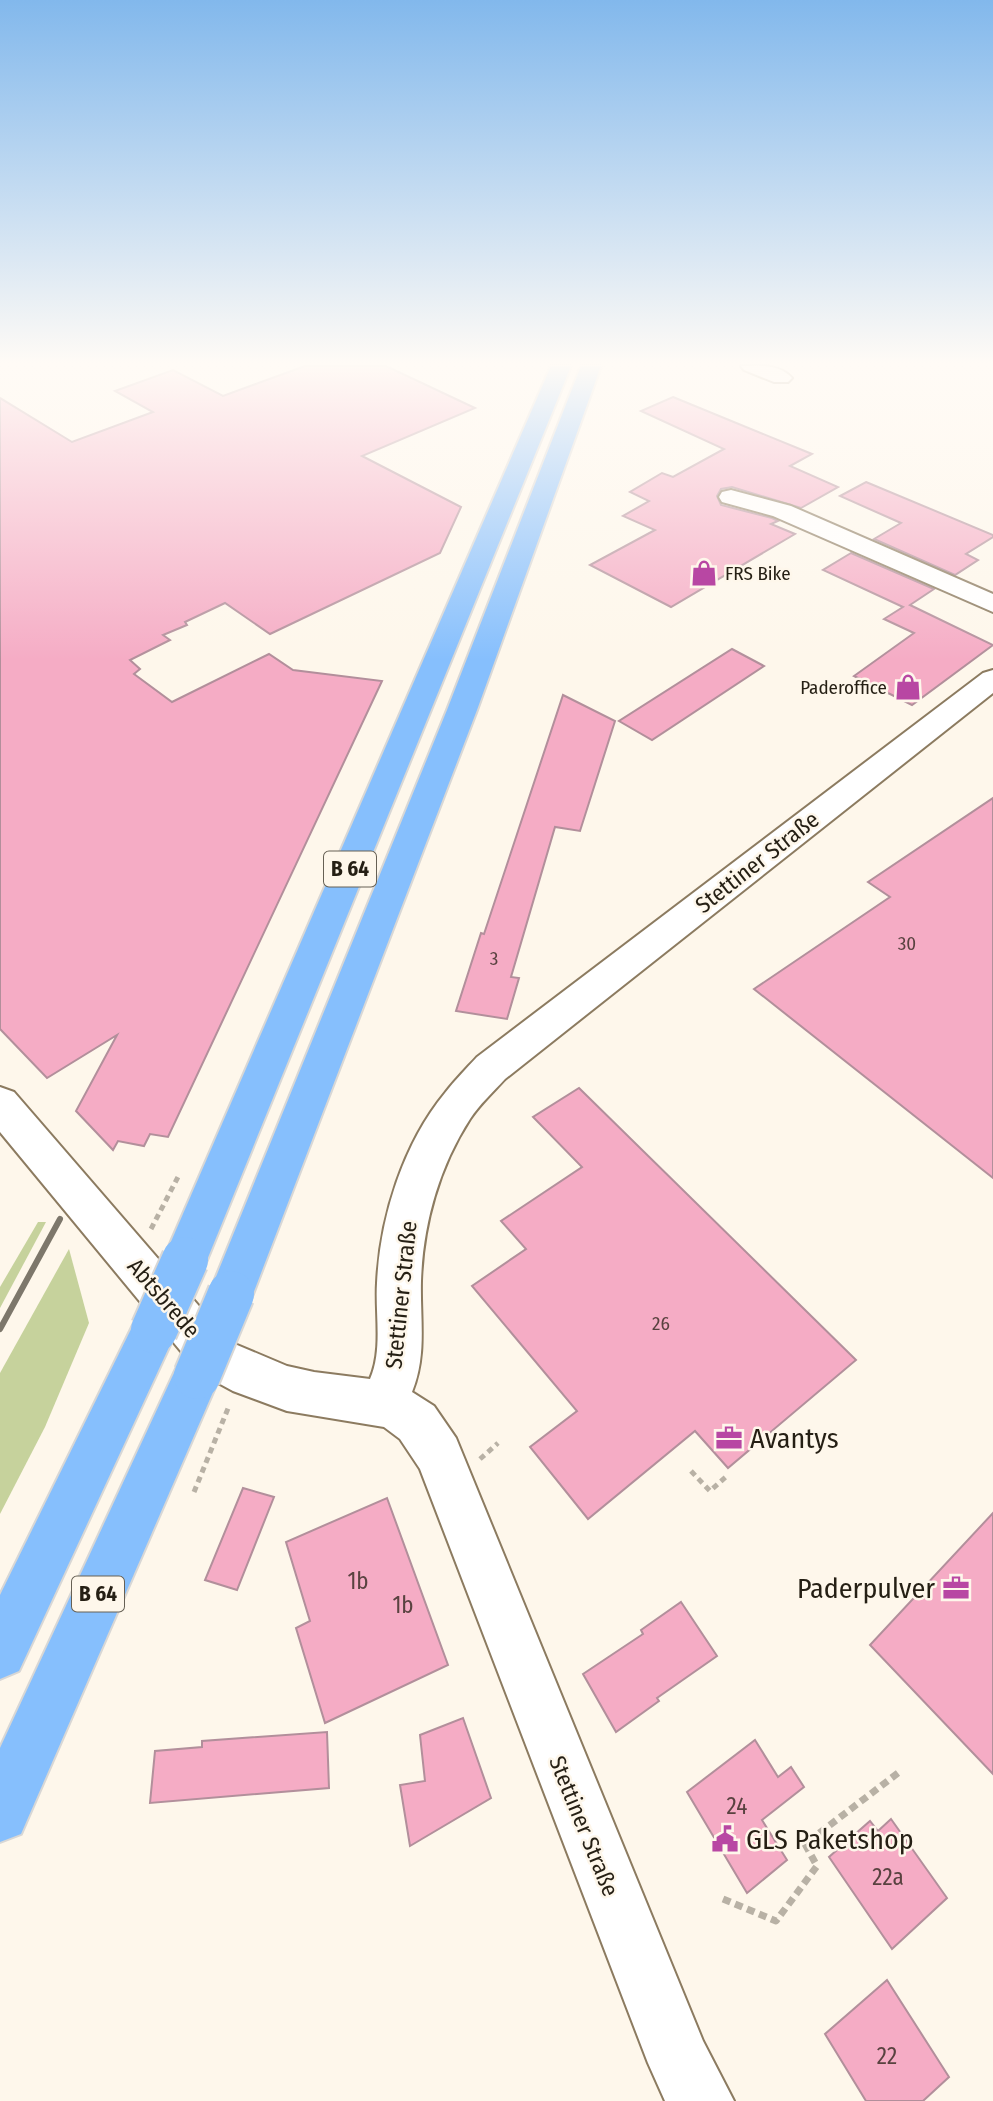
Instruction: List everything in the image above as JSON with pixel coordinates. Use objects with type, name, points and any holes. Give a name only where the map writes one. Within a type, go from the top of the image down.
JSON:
[{"type":"highway","name":"B 64","points":[[0,1652],[99,1449],[185,1260],[520,464]]},
{"type":"highway","name":"B 64","points":[[0,1813],[219,1374],[231,1294],[456,723],[554,464]]},
{"type":"street","points":[[731,497],[782,512],[993,604]]},
{"type":"street","name":"Stettiner Straße","points":[[701,2101],[680,2063],[441,1464],[425,1433],[409,1415],[383,1404],[397,1371],[400,1332],[399,1281],[407,1219],[427,1156],[457,1106],[491,1068],[993,679]]},
{"type":"street","name":"Abtsbrede","points":[[0,1103],[214,1357],[219,1374],[276,1387],[383,1404]]},
{"type":"path","points":[[155,1227],[182,1169]]},
{"type":"path","points":[[194,1492],[219,1374]]},
{"type":"path","points":[[691,1471],[710,1491],[727,1476]]},
{"type":"path","points":[[723,1899],[776,1920],[817,1866],[805,1844],[898,1773]]},
{"type":"green space","points":[[38,1222],[46,1222],[0,1308],[0,1287]]},
{"type":"green space","points":[[69,1249],[89,1323],[45,1427],[0,1514],[0,1373]]},
{"type":"building","points":[[0,464],[378,464],[461,507],[440,553],[270,634],[225,603],[185,622],[187,625],[163,635],[170,640],[130,660],[140,669],[134,674],[172,702],[269,654],[293,670],[382,681],[168,1137],[150,1134],[144,1146],[118,1141],[113,1150],[76,1111],[117,1035],[47,1078],[0,1029]]},
{"type":"building","points":[[697,464],[794,464],[790,466],[838,487],[801,508],[732,487],[721,489],[717,496],[721,505],[772,518],[778,521],[771,524],[795,534],[671,607],[590,565],[655,530],[623,516],[649,501],[630,492],[662,473],[673,477]]},
{"type":"building","points":[[866,482],[993,537],[966,554],[978,560],[955,575],[874,539],[901,523],[840,496]]},
{"type":"building","points":[[851,553],[934,589],[910,605],[993,645],[912,705],[854,676],[914,633],[884,619],[903,607],[823,570]]},
{"type":"building","points":[[732,649],[764,666],[652,740],[619,721]]},
{"type":"building","points":[[563,695],[615,721],[580,831],[555,827],[511,977],[519,978],[507,1019],[456,1011],[481,933],[484,934]]},
{"type":"building","points":[[993,798],[993,1178],[754,989],[890,897],[868,882]]},
{"type":"building","points":[[579,1088],[856,1360],[728,1468],[695,1431],[588,1519],[530,1447],[577,1411],[472,1286],[526,1249],[501,1221],[582,1167],[533,1117]]},
{"type":"building","points":[[243,1488],[274,1497],[237,1590],[205,1580]]},
{"type":"building","points":[[387,1498],[448,1665],[325,1723],[296,1628],[310,1621],[286,1542]]},
{"type":"building","points":[[993,1513],[993,1774],[870,1645]]},
{"type":"building","points":[[681,1602],[717,1656],[657,1698],[659,1701],[616,1732],[583,1674],[643,1634],[641,1630]]},
{"type":"building","points":[[463,1718],[491,1798],[410,1846],[400,1785],[425,1781],[420,1735]]},
{"type":"building","points":[[327,1732],[329,1788],[150,1803],[155,1751],[202,1747],[202,1741]]},
{"type":"building","points":[[755,1740],[778,1777],[791,1767],[804,1787],[762,1820],[787,1860],[747,1893],[687,1792]]},
{"type":"building","points":[[891,1819],[947,1898],[892,1949],[829,1857],[870,1821],[878,1831]]},
{"type":"building","points":[[887,1980],[949,2077],[923,2101],[866,2101],[825,2034]]},
{"type":"railway","points":[[0,1329],[60,1219]]},
{"type":"place","name":"FRS Bike","points":[[704,573]]},
{"type":"place","name":"Paderoffice","points":[[908,687]]},
{"type":"place","name":"Avantys","points":[[729,1438]]},
{"type":"place","name":"Paderpulver","points":[[956,1588]]},
{"type":"place","name":"GLS Paketshop","points":[[725,1839]]}]
